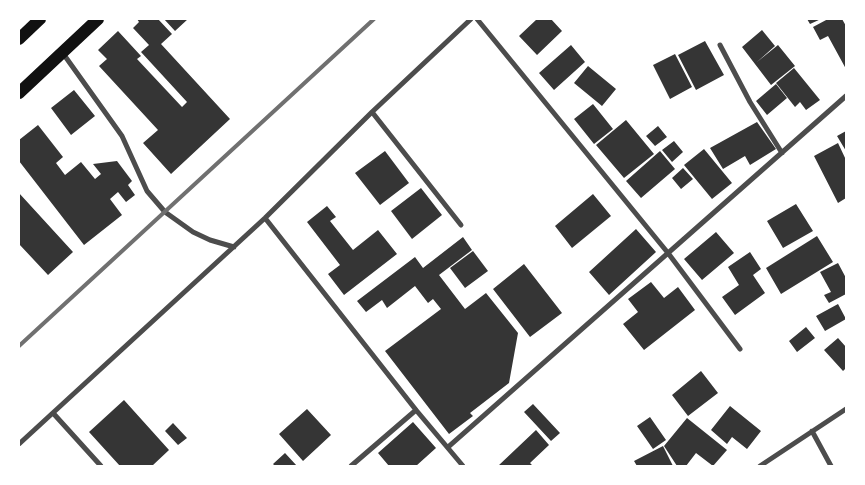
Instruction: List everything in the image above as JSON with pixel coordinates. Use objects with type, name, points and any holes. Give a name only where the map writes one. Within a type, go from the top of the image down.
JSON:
[{"type":"main road","points":[[19,38],[40,19]]},
{"type":"main road","points":[[19,93],[98,19]]},
{"type":"street","points":[[19,444],[265,218],[372,112],[471,19]]},
{"type":"street","points":[[477,19],[668,254],[740,349]]},
{"type":"street","points":[[720,45],[750,102],[782,153]]},
{"type":"street","points":[[62,52],[122,136],[147,191],[166,212],[193,232],[210,240],[234,247]]},
{"type":"street","points":[[448,447],[846,96]]},
{"type":"street","points":[[372,112],[461,225]]},
{"type":"street","points":[[265,218],[416,410],[463,466]]},
{"type":"street","points":[[760,466],[846,409]]},
{"type":"street","points":[[351,466],[416,410]]},
{"type":"street","points":[[53,412],[101,466]]},
{"type":"street","points":[[812,431],[831,466]]},
{"type":"building","points":[[137,19],[158,19],[172,34],[161,44],[230,119],[171,174],[143,143],[158,130],[99,66],[107,59],[98,50],[118,31],[141,56],[137,59],[182,107],[187,102],[141,52],[149,45],[133,28],[139,22]]},
{"type":"building","points":[[164,19],[188,19],[175,31]]},
{"type":"building","points":[[537,19],[551,19],[562,31],[537,55],[519,36]]},
{"type":"building","points":[[807,19],[821,19],[810,24]]},
{"type":"building","points":[[828,19],[842,19],[846,26],[846,69],[828,36],[820,40],[813,27]]},
{"type":"building","points":[[762,30],[775,46],[757,62],[778,45],[795,66],[771,85],[742,47]]},
{"type":"building","points":[[705,41],[724,75],[696,90],[678,55]]},
{"type":"building","points":[[571,45],[585,62],[554,90],[539,73]]},
{"type":"building","points":[[675,54],[692,87],[670,99],[653,65]]},
{"type":"building","points":[[588,66],[616,89],[602,106],[574,83]]},
{"type":"building","points":[[794,68],[820,100],[806,110],[800,102],[795,107],[776,83]]},
{"type":"building","points":[[776,84],[787,98],[767,115],[756,101]]},
{"type":"building","points":[[74,90],[95,116],[71,135],[51,108]]},
{"type":"building","points":[[593,104],[613,129],[594,144],[574,119]]},
{"type":"building","points":[[626,120],[654,154],[624,178],[596,145]]},
{"type":"building","points":[[757,122],[776,149],[750,165],[745,156],[723,169],[710,148]]},
{"type":"building","points":[[38,125],[63,157],[56,163],[65,175],[81,162],[95,179],[101,174],[93,164],[117,161],[132,181],[128,185],[135,195],[126,202],[118,192],[110,199],[122,215],[84,245],[19,161],[19,140]]},
{"type":"building","points":[[658,126],[667,137],[655,146],[646,136]]},
{"type":"building","points":[[846,131],[846,151],[837,136]]},
{"type":"building","points":[[674,141],[683,152],[672,162],[662,150]]},
{"type":"building","points":[[838,143],[846,160],[846,198],[838,203],[814,156]]},
{"type":"building","points":[[704,149],[732,183],[712,199],[684,165]]},
{"type":"building","points":[[385,151],[409,183],[380,205],[355,173]]},
{"type":"building","points":[[660,151],[675,169],[641,198],[626,181]]},
{"type":"building","points":[[683,168],[693,179],[681,189],[672,178]]},
{"type":"building","points":[[421,188],[442,215],[412,239],[391,211]]},
{"type":"building","points":[[19,193],[73,252],[48,275],[19,244]]},
{"type":"building","points":[[593,194],[611,216],[572,248],[555,226]]},
{"type":"building","points":[[796,204],[813,231],[783,248],[767,221]]},
{"type":"building","points":[[327,206],[336,217],[330,221],[353,250],[378,230],[397,254],[344,295],[328,274],[340,265],[307,222]]},
{"type":"building","points":[[636,229],[656,252],[609,295],[589,272]]},
{"type":"building","points":[[716,232],[734,253],[702,280],[684,259]]},
{"type":"building","points":[[817,236],[833,262],[781,294],[766,268]]},
{"type":"building","points":[[463,237],[472,250],[439,275],[465,309],[486,293],[518,333],[509,383],[470,413],[473,416],[449,434],[385,351],[441,309],[433,299],[428,303],[415,286],[387,308],[382,300],[366,312],[357,301],[415,257],[423,268]]},
{"type":"building","points":[[473,251],[488,271],[465,288],[450,268]]},
{"type":"building","points":[[750,252],[761,269],[753,275],[765,293],[735,315],[722,297],[739,285],[728,267]]},
{"type":"building","points":[[838,263],[846,278],[846,294],[829,303],[824,295],[831,292],[820,272]]},
{"type":"building","points":[[524,264],[562,313],[530,337],[493,289]]},
{"type":"building","points":[[651,282],[664,298],[678,287],[695,310],[644,350],[623,324],[638,312],[628,299]]},
{"type":"building","points":[[838,304],[846,319],[825,331],[816,316]]},
{"type":"building","points":[[806,327],[815,338],[797,352],[789,341]]},
{"type":"building","points":[[838,338],[846,347],[846,368],[843,371],[824,350]]},
{"type":"building","points":[[701,371],[718,393],[688,416],[672,395]]},
{"type":"building","points":[[124,400],[169,450],[152,466],[120,466],[89,432]]},
{"type":"building","points":[[533,404],[560,433],[551,441],[524,412]]},
{"type":"building","points":[[730,406],[761,431],[747,449],[732,437],[727,444],[711,430]]},
{"type":"building","points":[[307,409],[331,435],[303,461],[279,434]]},
{"type":"building","points":[[650,417],[666,440],[653,449],[637,426]]},
{"type":"building","points":[[687,418],[727,450],[713,466],[696,453],[686,466],[677,466],[664,446]]},
{"type":"building","points":[[413,422],[436,448],[416,466],[389,466],[378,453]]},
{"type":"building","points":[[173,423],[187,438],[178,445],[165,431]]},
{"type":"building","points":[[536,430],[549,445],[530,463],[533,466],[498,466]]},
{"type":"building","points":[[663,446],[673,466],[637,466],[634,461]]},
{"type":"building","points":[[285,453],[297,466],[275,466],[273,464]]},
{"type":"railway","points":[[19,346],[374,19]]}]
